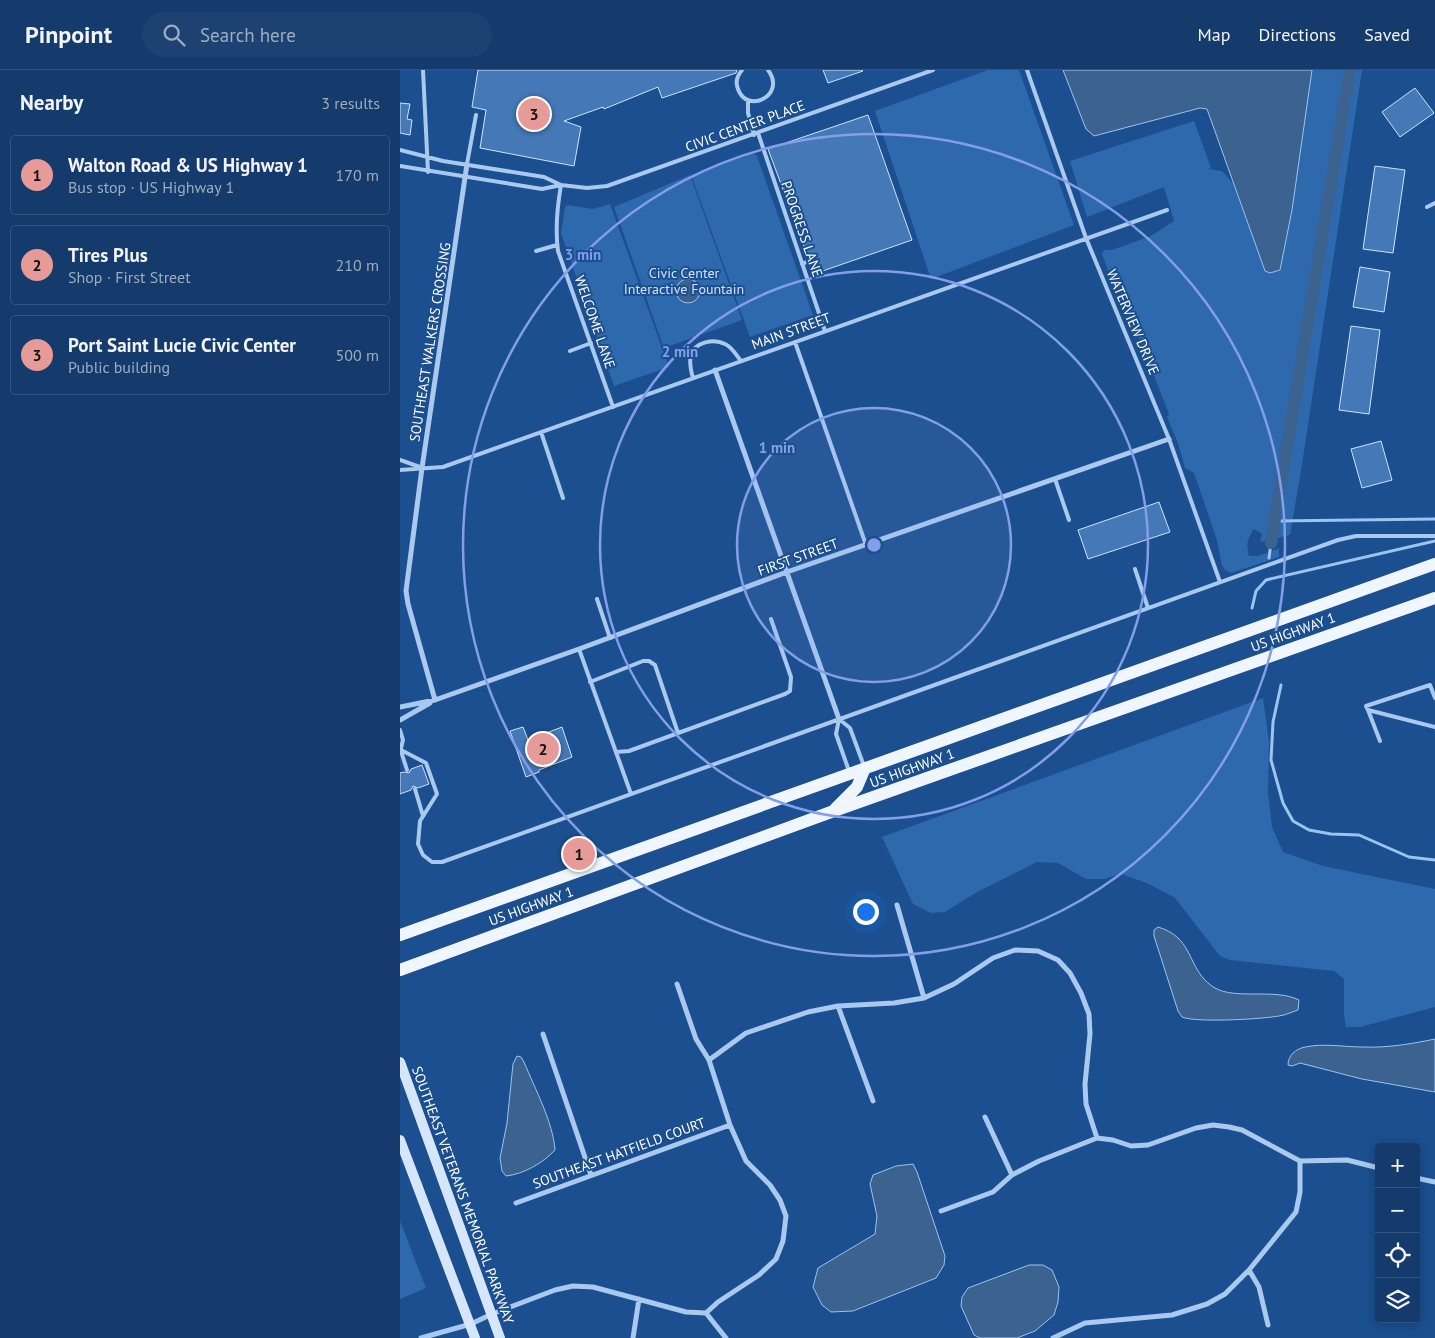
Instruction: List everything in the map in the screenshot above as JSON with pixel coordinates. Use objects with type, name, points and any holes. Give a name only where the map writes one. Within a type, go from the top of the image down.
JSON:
[{"type":"main road","name":"US HIGHWAY 1","points":[[400,935],[1435,564]]},
{"type":"main road","name":"US HIGHWAY 1","points":[[400,970],[831,812],[1435,598]]},
{"type":"main road","points":[[831,812],[857,787],[864,768]]},
{"type":"main road","name":"SOUTHEAST VETERANS MEMORIAL PARKWAY","points":[[400,1062],[500,1338]]},
{"type":"main road","points":[[400,1140],[475,1338]]},
{"type":"street","name":"SOUTHEAST WALKERS CROSSING","points":[[435,700],[406,591],[422,468],[467,164]]},
{"type":"street","points":[[715,370],[839,719]]},
{"type":"street","name":"FIRST STREET","points":[[400,707],[435,700],[610,638],[787,572],[1170,439]]},
{"type":"street","name":"FIRST STREET","points":[[400,720],[435,700]]},
{"type":"street","points":[[897,905],[924,998]]},
{"type":"street","points":[[709,1060],[746,1033],[808,1012],[838,1006],[894,1003],[924,998],[954,984],[993,958],[1015,950],[1038,952],[1058,960],[1070,973],[1081,993],[1089,1014],[1090,1034],[1085,1084],[1086,1104],[1097,1138]]},
{"type":"street","points":[[420,1338],[470,1324],[555,1290],[573,1286],[593,1287],[686,1312],[706,1313],[718,1302],[759,1275],[776,1259],[783,1241],[786,1216],[780,1200],[770,1185],[746,1161],[730,1125],[709,1060],[696,1039],[677,984]]},
{"type":"street","points":[[838,1006],[873,1101]]},
{"type":"street","points":[[543,1034],[592,1174]]},
{"type":"street","points":[[985,1117],[1012,1175]]},
{"type":"street","name":"SOUTHEAST HATFIELD COURT","points":[[516,1202],[730,1125]]},
{"type":"street","points":[[940,1211],[993,1192],[1012,1175],[1039,1161],[1097,1138],[1113,1140],[1131,1146],[1148,1145],[1196,1128],[1212,1125],[1242,1130],[1300,1161],[1347,1160],[1375,1167]]},
{"type":"street","points":[[1053,1338],[1085,1323],[1172,1315],[1207,1304],[1225,1294],[1249,1270],[1296,1212],[1300,1192],[1300,1161]]},
{"type":"street","points":[[1420,1179],[1435,1182]]},
{"type":"street","points":[[1249,1270],[1262,1295],[1268,1325]]},
{"type":"street","points":[[633,1338],[639,1299]]},
{"type":"street","points":[[706,1313],[726,1338]]},
{"type":"lane","points":[[423,70],[428,172]]},
{"type":"lane","points":[[742,70],[736,80],[738,92],[748,100],[760,100],[769,94],[773,82],[768,70]]},
{"type":"lane","name":"CIVIC CENTER PLACE","points":[[400,166],[542,189],[561,186],[587,188],[607,186],[933,70]]},
{"type":"lane","name":"WATERVIEW DRIVE","points":[[1027,70],[1086,238],[1170,439],[1220,582]]},
{"type":"lane","name":"PROGRESS LANE","points":[[748,100],[748,112],[772,173],[825,332]]},
{"type":"lane","points":[[467,164],[476,115]]},
{"type":"lane","name":"CIVIC CENTER PLACE","points":[[400,150],[544,177],[561,186]]},
{"type":"lane","points":[[772,173],[776,171]]},
{"type":"lane","name":"WELCOME LANE","points":[[561,186],[557,206],[557,245],[613,407]]},
{"type":"lane","points":[[1427,207],[1435,203]]},
{"type":"lane","name":"MAIN STREET","points":[[400,470],[443,467],[1167,210]]},
{"type":"lane","points":[[536,251],[557,245]]},
{"type":"lane","points":[[802,264],[809,261]]},
{"type":"lane","points":[[693,378],[690,356],[694,349],[704,343],[716,341],[724,343],[741,361]]},
{"type":"lane","points":[[795,342],[866,545]]},
{"type":"lane","points":[[570,351],[591,344]]},
{"type":"lane","points":[[540,432],[563,498]]},
{"type":"lane","name":"MAIN STREET","points":[[400,460],[422,468]]},
{"type":"lane","points":[[1055,479],[1069,520]]},
{"type":"lane","points":[[401,749],[426,763],[437,794],[420,821],[418,844],[423,856],[432,862],[442,862],[1338,540],[1356,536],[1435,536]]},
{"type":"lane","points":[[1135,569],[1148,608]]},
{"type":"lane","points":[[597,599],[610,638]]},
{"type":"lane","points":[[616,752],[629,751],[790,691],[791,677],[771,619]]},
{"type":"lane","points":[[579,649],[631,794]]},
{"type":"lane","points":[[590,682],[643,661],[650,661],[655,665],[678,733]]},
{"type":"lane","points":[[1380,741],[1366,706],[1430,685],[1435,698]]},
{"type":"lane","points":[[1368,710],[1435,727]]},
{"type":"lane","points":[[839,719],[850,728],[864,768]]},
{"type":"lane","points":[[839,719],[836,734],[850,774]]},
{"type":"lane","points":[[400,730],[403,740],[401,749],[407,770]]},
{"type":"lane","points":[[415,789],[423,816]]},
{"type":"green space","points":[[988,70],[1019,70],[1074,225],[931,279],[875,111]]},
{"type":"green space","points":[[1312,70],[1362,70],[1301,471],[1290,535],[1260,542],[1262,534],[1254,529],[1248,542],[1249,556],[1258,556],[1279,548],[1279,557],[1231,573],[1225,570],[1222,565],[1216,537],[1194,473],[1185,468],[1178,443],[1167,417],[1169,414],[1114,274],[1108,270],[1102,254],[1104,250],[1112,250],[1151,236],[1174,221],[1164,187],[1087,217],[1070,161],[1194,121],[1211,168],[1208,169],[1222,171],[1233,183],[1265,271],[1270,273],[1280,270],[1295,188]]},
{"type":"green space","points":[[752,152],[757,156],[813,315],[750,337],[691,175]]},
{"type":"green space","name":"Civic Center Interactive Fountain","points":[[690,175],[742,320],[664,348],[614,207]]},
{"type":"green space","points":[[610,204],[669,367],[614,386],[561,233],[565,207],[568,205],[593,209]]},
{"type":"green space","points":[[1263,698],[1269,742],[1268,793],[1272,827],[1283,852],[1323,866],[1435,889],[1435,1007],[1360,1027],[1346,1027],[1344,1016],[1344,979],[1334,971],[1230,960],[1220,956],[1175,898],[1147,883],[1121,874],[1104,879],[1086,879],[1058,863],[1037,862],[977,892],[945,912],[931,913],[913,904],[882,837]]},
{"type":"green space","points":[[400,1221],[426,1288],[400,1299]]},
{"type":"shaded area","points":[[1063,70],[1312,70],[1292,210],[1280,270],[1270,273],[1265,271],[1207,109],[1200,108],[1094,136],[1086,129]]},
{"type":"shaded area","points":[[688,279],[693,280],[699,286],[699,296],[693,302],[688,303],[683,302],[677,296],[676,291],[677,286],[683,280]]},
{"type":"shaded area","points":[[1158,927],[1169,931],[1178,938],[1202,977],[1215,988],[1234,993],[1289,997],[1299,1000],[1298,1010],[1279,1016],[1245,1019],[1201,1020],[1182,1017],[1178,1011],[1154,936],[1154,930]]},
{"type":"shaded area","points":[[1435,1039],[1435,1092],[1362,1079],[1300,1063],[1292,1066],[1288,1065],[1289,1058],[1293,1053],[1305,1047],[1327,1045],[1381,1047]]},
{"type":"shaded area","points":[[517,1056],[521,1057],[524,1062],[543,1106],[554,1139],[555,1150],[533,1167],[520,1173],[506,1176],[502,1171],[500,1158],[507,1123],[513,1064]]},
{"type":"shaded area","points":[[913,1164],[945,1256],[944,1265],[936,1278],[853,1311],[831,1312],[822,1305],[813,1287],[818,1268],[875,1234],[877,1216],[870,1184],[873,1175],[896,1166]]},
{"type":"shaded area","points":[[1029,1265],[1043,1265],[1052,1270],[1059,1287],[1058,1302],[1054,1315],[1035,1331],[1017,1338],[980,1338],[974,1335],[961,1306],[962,1297],[968,1288]]},
{"type":"building","points":[[478,70],[737,70],[736,73],[662,98],[658,87],[604,109],[603,107],[564,121],[581,127],[574,166],[480,148],[486,110],[472,107]]},
{"type":"building","points":[[823,70],[862,70],[863,71],[828,83]]},
{"type":"building","points":[[1415,88],[1434,113],[1400,137],[1382,112]]},
{"type":"building","points":[[400,103],[410,104],[407,119],[412,120],[410,135],[400,133]]},
{"type":"building","points":[[868,115],[912,240],[814,274],[811,264],[813,260],[808,257],[768,149]]},
{"type":"building","points":[[1375,166],[1405,170],[1393,253],[1363,249]]},
{"type":"building","points":[[1360,267],[1390,272],[1384,312],[1353,307]]},
{"type":"building","points":[[1351,326],[1380,330],[1369,414],[1339,410]]},
{"type":"building","points":[[1381,441],[1392,480],[1362,488],[1351,449]]},
{"type":"building","points":[[1159,502],[1170,532],[1088,559],[1078,530]]},
{"type":"building","points":[[523,727],[528,740],[562,727],[572,757],[526,777],[510,731]]},
{"type":"building","points":[[422,765],[429,784],[418,788],[413,786],[411,790],[400,794],[400,773],[409,773],[411,769]]},
{"type":"waterway","points":[[1271,543],[1350,70]]},
{"type":"waterway","points":[[1275,521],[1435,519]]},
{"type":"waterway","points":[[1252,608],[1256,591],[1266,580],[1435,541]]},
{"type":"waterway","points":[[1269,558],[1271,543]]},
{"type":"waterway","points":[[1281,685],[1273,722],[1271,760],[1283,803],[1293,821],[1309,830],[1331,834],[1359,835],[1409,857],[1435,860]]},
{"type":"place","name":"Port Saint Lucie Civic Center","points":[[534,114]]},
{"type":"place","name":"Tires Plus","points":[[543,749]]},
{"type":"place","name":"Walton Road & US Highway 1","points":[[579,854]]}]
